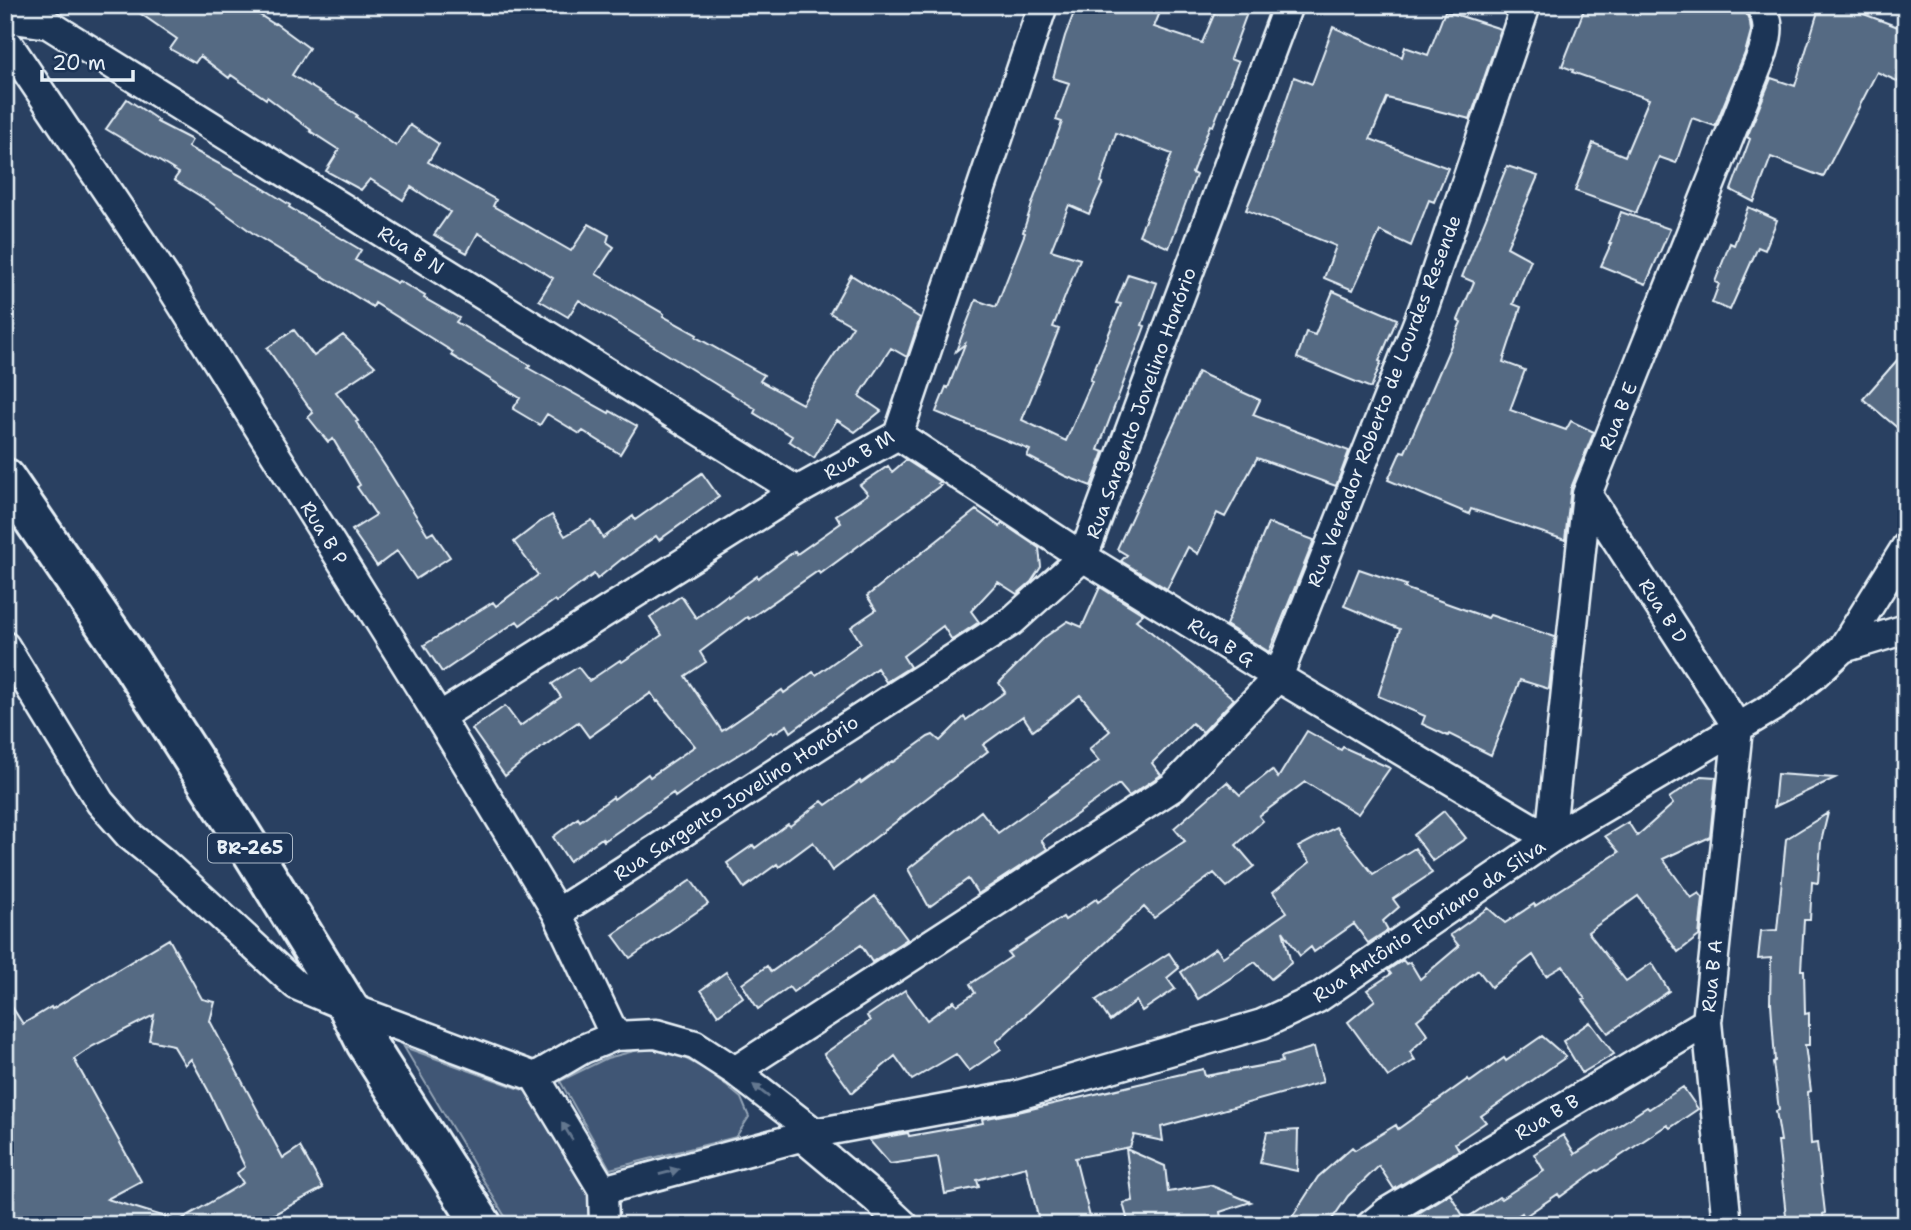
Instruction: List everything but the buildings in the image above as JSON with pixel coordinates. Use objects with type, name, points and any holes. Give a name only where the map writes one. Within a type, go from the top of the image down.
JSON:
[{"type":"highway","name":"BR-265","points":[[5,478],[143,681],[241,834],[348,1007],[366,1044],[482,1225]]},
{"type":"street","name":"Rua B M","points":[[439,717],[797,491],[898,435],[1042,5]]},
{"type":"street","name":"Rua Sargento Jovelino Honório","points":[[556,914],[1012,621],[1083,557],[1288,5]]},
{"type":"street","name":"Rua Vereador Roberto de Lourdes Resende","points":[[1278,677],[1424,307],[1526,5]]},
{"type":"street","name":"Rua B E","points":[[1550,839],[1587,494],[1763,52],[1769,31],[1763,9]]},
{"type":"street","name":"Rua B N","points":[[13,29],[48,24],[797,491]]},
{"type":"street","name":"Rua B P","points":[[13,29],[439,717],[556,914],[615,1036]]},
{"type":"street","name":"Rua B G","points":[[898,435],[1083,557],[1550,839]]},
{"type":"street","name":"Rua B D","points":[[1587,494],[1738,728]]},
{"type":"street","name":"Rua Antônio Floriano da Silva","points":[[603,1189],[808,1135],[1014,1096],[1262,1024],[1318,999],[1550,839],[1776,705],[1843,648],[1906,547]]},
{"type":"street","points":[[1843,648],[1906,629]]},
{"type":"street","points":[[5,646],[100,802],[129,835],[199,895],[296,985],[535,1077],[603,1189],[604,1225]]},
{"type":"street","points":[[735,1071],[1173,787],[1278,677]]},
{"type":"street","name":"Rua B A","points":[[1727,1225],[1707,1022],[1738,728]]},
{"type":"street","name":"Rua B B","points":[[1379,1219],[1707,1022]]},
{"type":"street","points":[[535,1077],[583,1049],[615,1036],[656,1034],[695,1045],[735,1071],[904,1225]]},
{"type":"shaded area","points":[[404,1047],[526,1091],[588,1195],[589,1225],[510,1225]]},
{"type":"shaded area","points":[[642,1049],[671,1051],[707,1070],[741,1098],[749,1117],[736,1137],[610,1169],[560,1081],[607,1058]]}]
